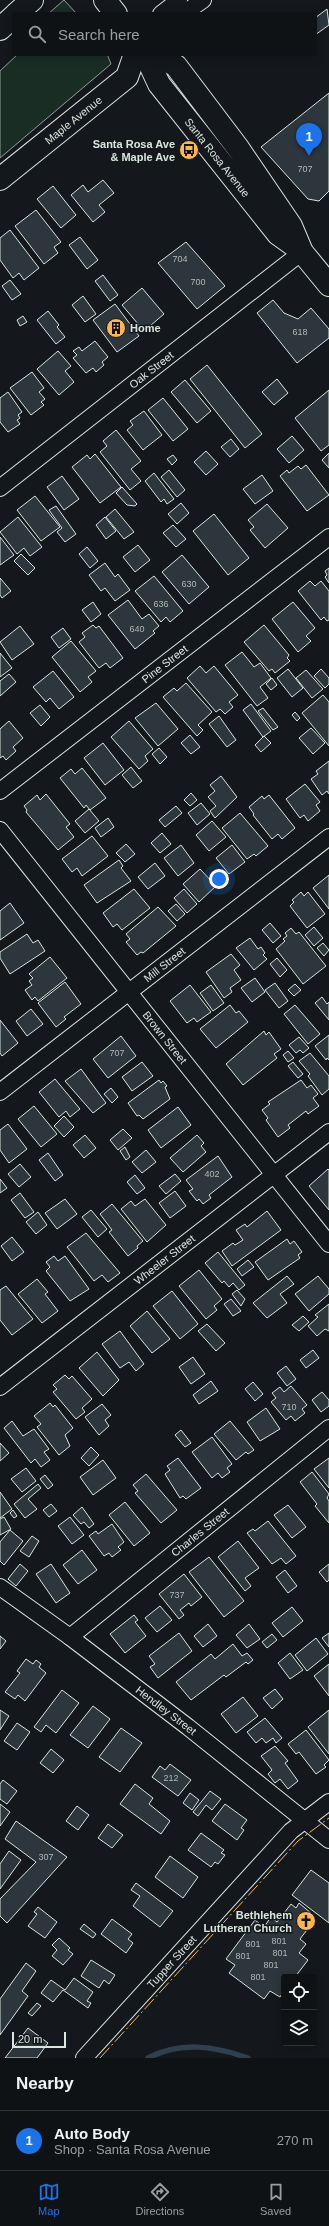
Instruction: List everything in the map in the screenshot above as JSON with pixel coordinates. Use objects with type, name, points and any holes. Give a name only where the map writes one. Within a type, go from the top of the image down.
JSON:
[{"type":"main road","points":[[19,12],[32,0]]},
{"type":"main road","points":[[105,0],[114,12]]},
{"type":"main road","name":"Maple Avenue","points":[[0,180],[127,77],[134,56]]},
{"type":"main road","name":"Santa Rosa Avenue","points":[[145,56],[159,84],[278,234],[302,252],[329,285]]},
{"type":"main road","name":"Santa Rosa Avenue","points":[[160,56],[176,66],[238,148],[291,226],[302,252]]},
{"type":"street","points":[[163,12],[179,0]]},
{"type":"street","points":[[186,12],[203,0]]},
{"type":"street","name":"Oak Street","points":[[0,488],[302,252]]},
{"type":"street","name":"Pine Street","points":[[0,791],[329,537]]},
{"type":"street","name":"Brown Street","points":[[0,830],[275,1174],[329,1244]]},
{"type":"street","name":"Mill Street","points":[[0,1092],[329,837]]},
{"type":"street","name":"Wheeler Street","points":[[0,1387],[329,1132]]},
{"type":"street","name":"Charles Street","points":[[70,1637],[329,1428]]},
{"type":"street","name":"Hendley Street","points":[[0,1587],[70,1637],[329,1840]]},
{"type":"street","name":"Tupper Street","points":[[84,2058],[291,1831],[329,1802]]},
{"type":"green space","points":[[64,0],[75,12],[50,12]]},
{"type":"green space","points":[[16,56],[108,56],[111,64],[0,158],[0,71]]},
{"type":"building","points":[[327,9],[329,25],[317,34],[317,16]]},
{"type":"building","points":[[329,93],[329,191],[319,201],[308,199],[261,147]]},
{"type":"building","points":[[103,180],[114,193],[99,205],[105,212],[93,222],[71,195],[83,185],[88,192]]},
{"type":"building","points":[[53,186],[76,215],[61,228],[37,199]]},
{"type":"building","points":[[36,210],[61,242],[54,247],[58,253],[44,264],[15,226]]},
{"type":"building","points":[[10,230],[39,268],[24,280],[19,273],[13,278],[0,260],[0,238]]},
{"type":"building","points":[[80,237],[98,260],[87,269],[69,245]]},
{"type":"building","points":[[186,242],[225,286],[197,309],[158,263]]},
{"type":"building","points":[[103,275],[118,295],[110,301],[95,281]]},
{"type":"building","points":[[10,280],[21,294],[12,300],[2,286]]},
{"type":"building","name":"Home","points":[[142,288],[164,314],[144,331],[122,305]]},
{"type":"building","points":[[83,296],[96,314],[85,322],[72,305]]},
{"type":"building","points":[[273,300],[284,313],[298,319],[311,308],[329,329],[329,338],[297,363],[257,313]]},
{"type":"building","name":"Home","points":[[115,304],[139,336],[117,352],[93,320]]},
{"type":"building","points":[[48,311],[59,325],[57,327],[65,337],[56,344],[37,320]]},
{"type":"building","points":[[23,316],[27,322],[20,326],[17,320]]},
{"type":"building","points":[[95,341],[108,357],[102,362],[104,365],[96,372],[93,368],[86,373],[73,358],[77,355],[73,351],[79,347],[82,351]]},
{"type":"building","points":[[58,351],[71,366],[65,371],[74,382],[59,395],[37,369]]},
{"type":"building","points":[[207,365],[262,434],[245,448],[190,379]]},
{"type":"building","points":[[32,372],[44,388],[39,392],[45,399],[41,402],[44,405],[31,415],[10,388]]},
{"type":"building","points":[[277,379],[288,393],[274,405],[262,392]]},
{"type":"building","points":[[185,380],[211,411],[197,423],[171,392]]},
{"type":"building","points":[[329,390],[329,445],[321,451],[295,418]]},
{"type":"building","points":[[8,392],[22,412],[18,415],[20,418],[17,420],[20,424],[8,432],[0,422],[0,398]]},
{"type":"building","points":[[163,398],[188,429],[173,441],[148,410]]},
{"type":"building","points":[[144,411],[162,435],[143,450],[127,430],[133,425],[130,421]]},
{"type":"building","points":[[116,430],[141,461],[131,469],[141,481],[130,490],[100,452],[107,446],[103,441]]},
{"type":"building","points":[[292,436],[304,450],[289,463],[277,449]]},
{"type":"building","points":[[231,439],[239,449],[230,457],[221,447]]},
{"type":"building","points":[[206,451],[218,464],[206,475],[194,462]]},
{"type":"building","points":[[329,453],[329,468],[322,460]]},
{"type":"building","points":[[95,454],[121,487],[100,503],[72,467],[87,455],[90,459]]},
{"type":"building","points":[[173,455],[177,460],[172,465],[167,459]]},
{"type":"building","points":[[306,465],[329,495],[307,511],[280,476],[287,470],[289,473],[298,466],[301,469]]},
{"type":"building","points":[[169,470],[185,490],[177,497],[161,477]]},
{"type":"building","points":[[154,473],[174,499],[167,504],[164,499],[161,502],[145,481]]},
{"type":"building","points":[[262,475],[273,491],[255,504],[243,489]]},
{"type":"building","points":[[62,476],[79,499],[64,510],[47,487]]},
{"type":"building","points":[[122,487],[137,504],[135,506],[127,505],[116,493]]},
{"type":"building","points":[[35,496],[60,527],[41,541],[17,510]]},
{"type":"building","points":[[181,503],[189,513],[177,524],[168,514]]},
{"type":"building","points":[[267,504],[288,528],[265,548],[250,530],[254,527],[248,520]]},
{"type":"building","points":[[56,506],[76,534],[65,542],[57,532],[62,528],[49,510]]},
{"type":"building","points":[[115,509],[134,532],[124,539],[106,517]]},
{"type":"building","points":[[214,514],[249,558],[228,575],[193,531]]},
{"type":"building","points":[[18,517],[42,547],[30,556],[24,548],[17,554],[0,532]]},
{"type":"building","points":[[105,517],[116,531],[106,539],[96,525]]},
{"type":"building","points":[[173,525],[186,539],[176,547],[163,533]]},
{"type":"building","points":[[0,537],[14,555],[0,565]]},
{"type":"building","points":[[138,545],[150,560],[135,572],[123,557]]},
{"type":"building","points":[[87,547],[98,561],[90,568],[79,554]]},
{"type":"building","points":[[21,554],[35,568],[28,575],[14,561]]},
{"type":"building","points":[[182,555],[209,587],[189,604],[162,572]]},
{"type":"building","points":[[105,563],[115,577],[118,574],[130,590],[115,601],[105,588],[101,591],[89,575]]},
{"type":"building","points":[[329,568],[329,583],[325,577],[327,575],[325,571]]},
{"type":"building","points":[[154,576],[183,611],[170,622],[166,617],[161,622],[135,591]]},
{"type":"building","points":[[0,578],[11,591],[2,598],[0,595]]},
{"type":"building","points":[[310,581],[315,586],[321,581],[329,591],[329,620],[327,621],[324,617],[321,620],[298,591]]},
{"type":"building","points":[[128,600],[142,619],[149,614],[159,626],[153,631],[155,633],[135,649],[108,615]]},
{"type":"building","points":[[93,602],[101,614],[91,622],[82,610]]},
{"type":"building","points":[[293,602],[315,628],[306,636],[311,641],[298,652],[272,619]]},
{"type":"building","points":[[93,625],[96,628],[99,626],[123,658],[110,668],[106,663],[99,668],[79,642],[85,637],[82,633]]},
{"type":"building","points":[[264,625],[289,655],[287,658],[290,661],[275,673],[272,669],[269,671],[244,642]]},
{"type":"building","points":[[20,626],[34,644],[12,660],[0,642]]},
{"type":"building","points":[[63,628],[71,639],[59,648],[51,637]]},
{"type":"building","points":[[71,641],[96,671],[88,677],[92,682],[80,692],[52,657]]},
{"type":"building","points":[[242,652],[254,667],[260,663],[271,678],[260,687],[268,698],[257,706],[225,665]]},
{"type":"building","points":[[0,653],[12,668],[0,677]]},
{"type":"building","points":[[200,666],[206,673],[214,666],[238,695],[229,702],[233,707],[225,714],[220,709],[216,712],[187,678]]},
{"type":"building","points":[[288,669],[303,688],[292,697],[277,678]]},
{"type":"building","points":[[321,669],[329,678],[329,684],[325,688],[314,676]]},
{"type":"building","points":[[306,670],[323,689],[312,698],[296,678]]},
{"type":"building","points":[[53,671],[74,697],[59,709],[50,698],[46,702],[33,687]]},
{"type":"building","points":[[9,674],[16,682],[0,696],[0,681]]},
{"type":"building","points":[[272,678],[277,685],[271,690],[266,684]]},
{"type":"building","points":[[186,683],[212,712],[198,725],[203,730],[197,736],[163,697],[174,688],[177,691]]},
{"type":"building","points":[[323,695],[329,702],[329,746],[302,713]]},
{"type":"building","points":[[156,703],[178,729],[158,746],[135,718]]},
{"type":"building","points":[[251,704],[271,731],[263,737],[243,710]]},
{"type":"building","points":[[40,705],[50,717],[41,726],[30,713]]},
{"type":"building","points":[[263,708],[278,727],[273,730],[258,711]]},
{"type":"building","points":[[295,712],[300,718],[297,721],[292,715]]},
{"type":"building","points":[[219,716],[236,740],[227,747],[209,724]]},
{"type":"building","points":[[9,721],[23,738],[13,747],[16,751],[6,760],[3,756],[0,758],[0,729]]},
{"type":"building","points":[[129,721],[153,749],[145,756],[148,761],[139,769],[111,737]]},
{"type":"building","points":[[311,728],[325,743],[313,754],[299,738]]},
{"type":"building","points":[[190,735],[200,747],[191,754],[181,743]]},
{"type":"building","points":[[264,736],[271,743],[261,752],[255,745]]},
{"type":"building","points":[[103,743],[124,770],[105,785],[84,758]]},
{"type":"building","points":[[159,748],[167,757],[160,764],[152,754]]},
{"type":"building","points":[[329,761],[329,794],[327,791],[322,795],[311,779],[318,774],[316,771]]},
{"type":"building","points":[[131,767],[142,781],[133,788],[122,775]]},
{"type":"building","points":[[82,768],[106,798],[90,810],[86,805],[84,808],[60,778],[71,769],[75,774]]},
{"type":"building","points":[[221,776],[237,797],[215,818],[210,811],[216,806],[208,797],[215,791],[210,785]]},
{"type":"building","points":[[305,784],[320,802],[316,805],[320,811],[308,821],[304,815],[300,818],[286,799]]},
{"type":"building","points":[[191,793],[197,800],[190,806],[184,800]]},
{"type":"building","points":[[46,794],[70,824],[66,827],[74,837],[58,850],[26,812],[27,810],[24,806],[37,795],[40,800]]},
{"type":"building","points":[[269,795],[295,828],[282,839],[278,834],[272,839],[253,815],[254,814],[249,807],[262,796],[264,799]]},
{"type":"building","points":[[201,803],[210,814],[197,825],[188,813]]},
{"type":"building","points":[[176,806],[182,813],[165,827],[159,820]]},
{"type":"building","points":[[89,809],[99,821],[85,833],[75,821]]},
{"type":"building","points":[[240,813],[268,846],[256,856],[254,854],[247,859],[222,828]]},
{"type":"building","points":[[108,818],[114,827],[101,837],[95,828]]},
{"type":"building","points":[[212,821],[226,837],[209,851],[196,835]]},
{"type":"building","points":[[162,833],[171,844],[160,853],[151,843]]},
{"type":"building","points":[[92,836],[108,856],[82,876],[77,868],[72,872],[62,859]]},
{"type":"building","points":[[126,844],[135,854],[125,862],[116,853]]},
{"type":"building","points":[[181,845],[194,863],[178,876],[164,858]]},
{"type":"building","points":[[232,845],[245,862],[229,874],[216,858]]},
{"type":"building","points":[[119,860],[123,866],[121,868],[131,881],[97,903],[84,885]]},
{"type":"building","points":[[155,863],[165,876],[148,889],[138,877]]},
{"type":"building","points":[[200,869],[216,886],[199,902],[183,884]]},
{"type":"building","points":[[329,875],[329,909],[313,888]]},
{"type":"building","points":[[134,889],[150,908],[122,930],[117,924],[113,927],[103,913]]},
{"type":"building","points":[[184,889],[197,904],[187,913],[174,898]]},
{"type":"building","points":[[301,892],[304,896],[308,892],[325,914],[307,928],[290,906],[294,902],[292,900]]},
{"type":"building","points":[[10,903],[24,923],[0,940],[0,911]]},
{"type":"building","points":[[176,904],[185,914],[177,921],[168,911]]},
{"type":"building","points":[[158,907],[176,926],[143,953],[141,952],[137,955],[126,942],[130,939],[126,934]]},
{"type":"building","points":[[270,923],[281,936],[273,943],[262,930]]},
{"type":"building","points":[[314,927],[323,938],[314,946],[305,935]]},
{"type":"building","points":[[291,928],[296,934],[299,932],[326,966],[303,984],[276,949],[285,941],[283,939],[287,936],[285,933]]},
{"type":"building","points":[[27,934],[33,943],[38,940],[45,951],[10,974],[0,958],[0,952]]},
{"type":"building","points":[[250,938],[258,949],[261,947],[265,953],[263,955],[267,959],[254,970],[236,948]]},
{"type":"building","points":[[323,943],[329,950],[324,956],[317,948]]},
{"type":"building","points":[[231,954],[240,965],[234,970],[241,980],[230,988],[232,992],[224,998],[206,972]]},
{"type":"building","points":[[50,957],[67,978],[38,1001],[35,997],[32,1000],[25,990],[32,985],[29,981],[33,978],[29,974]]},
{"type":"building","points":[[277,958],[287,970],[280,977],[270,964]]},
{"type":"building","points":[[255,978],[265,992],[252,1002],[241,988]]},
{"type":"building","points":[[65,982],[81,1004],[64,1017],[66,1019],[56,1027],[38,1003]]},
{"type":"building","points":[[275,983],[288,1001],[279,1008],[265,990]]},
{"type":"building","points":[[295,984],[301,990],[294,996],[288,990]]},
{"type":"building","points":[[190,985],[211,1012],[197,1022],[194,1018],[187,1023],[170,1001]]},
{"type":"building","points":[[211,985],[224,1003],[213,1011],[200,993]]},
{"type":"building","points":[[322,997],[327,1004],[329,1002],[329,1020],[315,1003]]},
{"type":"building","points":[[230,1005],[236,1013],[239,1011],[248,1022],[216,1048],[200,1029]]},
{"type":"building","points":[[295,1005],[320,1034],[308,1044],[284,1014]]},
{"type":"building","points":[[31,1009],[43,1024],[27,1036],[16,1021]]},
{"type":"building","points":[[0,1020],[18,1043],[2,1056],[0,1053]]},
{"type":"building","points":[[264,1031],[266,1035],[269,1032],[281,1049],[274,1054],[277,1058],[243,1085],[226,1064]]},
{"type":"building","points":[[329,1035],[329,1060],[327,1058],[326,1060],[315,1046]]},
{"type":"building","points":[[121,1036],[136,1056],[108,1078],[93,1059]]},
{"type":"building","points":[[299,1037],[309,1048],[303,1053],[300,1050],[296,1053],[289,1045]]},
{"type":"building","points":[[288,1051],[294,1058],[288,1062],[283,1055]]},
{"type":"building","points":[[310,1053],[329,1076],[329,1089],[322,1095],[308,1076],[310,1074],[299,1061]]},
{"type":"building","points":[[142,1062],[153,1076],[132,1091],[122,1077]]},
{"type":"building","points":[[293,1062],[303,1074],[298,1078],[288,1066]]},
{"type":"building","points":[[81,1069],[106,1103],[93,1113],[65,1081]]},
{"type":"building","points":[[55,1079],[80,1109],[70,1117],[66,1111],[59,1117],[39,1092]]},
{"type":"building","points":[[159,1080],[161,1083],[163,1081],[167,1086],[165,1087],[170,1099],[143,1119],[139,1115],[137,1116],[128,1103]]},
{"type":"building","points":[[301,1080],[307,1088],[311,1085],[318,1094],[313,1098],[319,1106],[308,1114],[306,1111],[288,1125],[290,1128],[278,1137],[266,1120],[268,1118],[262,1110],[270,1104],[268,1102]]},
{"type":"building","points":[[111,1088],[118,1097],[112,1103],[104,1094]]},
{"type":"building","points":[[34,1106],[57,1134],[41,1147],[18,1119]]},
{"type":"building","points":[[178,1107],[191,1125],[161,1148],[148,1130]]},
{"type":"building","points":[[64,1116],[74,1127],[64,1137],[54,1126]]},
{"type":"building","points":[[8,1124],[27,1149],[9,1163],[0,1150],[0,1130]]},
{"type":"building","points":[[123,1129],[132,1138],[118,1150],[110,1140]]},
{"type":"building","points":[[85,1135],[96,1148],[84,1158],[73,1145]]},
{"type":"building","points":[[197,1135],[204,1143],[201,1146],[206,1152],[183,1172],[170,1158]]},
{"type":"building","points":[[125,1147],[130,1157],[126,1160],[120,1151]]},
{"type":"building","points":[[146,1150],[156,1162],[142,1173],[132,1162]]},
{"type":"building","points":[[48,1153],[63,1175],[55,1181],[39,1160]]},
{"type":"building","points":[[218,1156],[232,1177],[209,1195],[211,1198],[203,1204],[199,1199],[197,1201],[189,1191],[193,1189],[186,1180]]},
{"type":"building","points":[[20,1164],[31,1177],[19,1187],[8,1174]]},
{"type":"building","points":[[328,1169],[329,1170],[329,1210],[309,1186]]},
{"type":"building","points":[[175,1174],[181,1181],[166,1194],[159,1186]]},
{"type":"building","points":[[135,1175],[145,1188],[137,1194],[127,1182]]},
{"type":"building","points":[[0,1179],[7,1188],[0,1193]]},
{"type":"building","points":[[175,1191],[186,1206],[170,1218],[159,1203]]},
{"type":"building","points":[[20,1193],[34,1212],[25,1218],[11,1200]]},
{"type":"building","points":[[65,1199],[77,1214],[57,1229],[45,1213]]},
{"type":"building","points":[[145,1199],[166,1225],[147,1242],[121,1209],[131,1201],[135,1206]]},
{"type":"building","points":[[112,1204],[143,1241],[137,1246],[138,1248],[128,1256],[109,1232],[112,1230],[100,1214]]},
{"type":"building","points":[[91,1210],[107,1229],[98,1237],[82,1217]]},
{"type":"building","points":[[267,1211],[281,1230],[232,1266],[222,1251],[233,1243],[235,1245],[243,1240],[236,1230],[245,1224],[247,1227]]},
{"type":"building","points":[[38,1212],[47,1225],[36,1234],[26,1222]]},
{"type":"building","points":[[86,1233],[120,1273],[108,1282],[102,1275],[94,1281],[67,1247]]},
{"type":"building","points":[[12,1237],[24,1252],[12,1261],[1,1246]]},
{"type":"building","points":[[287,1239],[290,1244],[294,1241],[302,1252],[298,1255],[300,1258],[268,1280],[255,1262]]},
{"type":"building","points":[[218,1252],[245,1285],[239,1290],[233,1283],[229,1287],[224,1281],[222,1283],[205,1263]]},
{"type":"building","points":[[54,1256],[58,1261],[65,1256],[89,1289],[70,1301],[46,1271],[50,1267],[46,1262]]},
{"type":"building","points":[[248,1260],[254,1267],[242,1276],[237,1269]]},
{"type":"building","points":[[199,1270],[222,1299],[214,1306],[217,1310],[206,1319],[179,1286]]},
{"type":"building","points":[[287,1276],[294,1284],[280,1294],[287,1303],[267,1318],[253,1303]]},
{"type":"building","points":[[318,1276],[329,1289],[329,1294],[309,1311],[295,1294]]},
{"type":"building","points":[[37,1279],[48,1292],[45,1294],[58,1311],[42,1323],[18,1294]]},
{"type":"building","points":[[6,1286],[33,1319],[12,1335],[0,1320],[0,1290]]},
{"type":"building","points":[[237,1290],[245,1299],[241,1306],[232,1294]]},
{"type":"building","points":[[172,1291],[198,1324],[180,1339],[153,1306]]},
{"type":"building","points":[[231,1299],[241,1311],[233,1316],[224,1304]]},
{"type":"building","points":[[329,1304],[329,1331],[325,1329],[317,1336],[308,1326],[318,1317],[315,1315]]},
{"type":"building","points":[[147,1311],[170,1339],[152,1353],[130,1326]]},
{"type":"building","points":[[303,1316],[309,1322],[299,1331],[292,1325]]},
{"type":"building","points":[[207,1324],[225,1343],[216,1351],[198,1331]]},
{"type":"building","points":[[120,1331],[144,1364],[136,1371],[129,1362],[120,1368],[102,1344]]},
{"type":"building","points":[[313,1350],[319,1358],[306,1368],[300,1360]]},
{"type":"building","points":[[97,1352],[119,1380],[103,1396],[79,1368]]},
{"type":"building","points":[[193,1357],[205,1374],[191,1384],[179,1367]]},
{"type":"building","points":[[286,1366],[296,1379],[287,1386],[277,1373]]},
{"type":"building","points":[[65,1375],[69,1379],[72,1376],[92,1399],[82,1408],[85,1412],[76,1419],[53,1392],[57,1389],[53,1385]]},
{"type":"building","points":[[211,1381],[218,1391],[199,1404],[193,1395]]},
{"type":"building","points":[[253,1382],[263,1394],[255,1401],[245,1389]]},
{"type":"building","points":[[291,1386],[307,1405],[302,1409],[305,1413],[295,1421],[291,1416],[286,1420],[271,1402],[276,1398],[272,1393],[280,1387],[284,1392]]},
{"type":"building","points":[[322,1392],[329,1400],[329,1406],[321,1412],[312,1400]]},
{"type":"building","points":[[50,1403],[53,1407],[55,1405],[73,1428],[65,1435],[70,1446],[59,1455],[37,1427],[41,1424],[34,1416]]},
{"type":"building","points":[[102,1404],[111,1415],[105,1420],[109,1426],[99,1435],[85,1417]]},
{"type":"building","points":[[266,1408],[280,1429],[260,1441],[247,1422]]},
{"type":"building","points":[[12,1421],[23,1436],[34,1429],[49,1449],[44,1452],[50,1460],[41,1467],[35,1459],[31,1463],[4,1428]]},
{"type":"building","points":[[230,1421],[254,1450],[248,1454],[246,1452],[236,1460],[214,1434]]},
{"type":"building","points":[[181,1430],[191,1443],[185,1447],[175,1435]]},
{"type":"building","points":[[212,1437],[232,1464],[227,1468],[230,1472],[222,1478],[218,1473],[212,1478],[192,1452]]},
{"type":"building","points":[[0,1443],[9,1453],[0,1461]]},
{"type":"building","points":[[91,1447],[99,1455],[89,1466],[81,1458]]},
{"type":"building","points":[[178,1458],[201,1488],[186,1499],[183,1496],[180,1498],[165,1474],[170,1470],[167,1466]]},
{"type":"building","points":[[329,1458],[329,1488],[314,1469]]},
{"type":"building","points":[[103,1460],[116,1478],[93,1495],[80,1477]]},
{"type":"building","points":[[26,1468],[36,1481],[22,1492],[11,1479]]},
{"type":"building","points":[[312,1472],[329,1494],[327,1498],[329,1501],[329,1523],[315,1506],[317,1504],[300,1482]]},
{"type":"building","points":[[146,1474],[177,1510],[161,1523],[135,1493],[138,1491],[133,1485]]},
{"type":"building","points":[[45,1475],[53,1485],[48,1489],[40,1479]]},
{"type":"building","points":[[38,1484],[41,1488],[28,1499],[37,1509],[25,1518],[14,1504]]},
{"type":"building","points":[[0,1492],[12,1509],[0,1518]]},
{"type":"building","points":[[125,1502],[150,1533],[134,1546],[109,1515]]},
{"type":"building","points":[[51,1504],[57,1511],[49,1517],[43,1510]]},
{"type":"building","points":[[288,1505],[306,1527],[292,1538],[274,1515]]},
{"type":"building","points":[[82,1507],[94,1524],[89,1528],[84,1522],[81,1524],[73,1515]]},
{"type":"building","points":[[13,1510],[17,1516],[14,1518],[10,1513]]},
{"type":"building","points":[[4,1517],[11,1529],[0,1535],[0,1519]]},
{"type":"building","points":[[70,1517],[84,1535],[72,1544],[58,1526]]},
{"type":"building","points":[[268,1521],[296,1556],[286,1564],[281,1558],[272,1564],[247,1533],[253,1529],[255,1531]]},
{"type":"building","points":[[112,1524],[124,1542],[118,1547],[121,1550],[112,1557],[109,1553],[104,1556],[89,1536],[96,1531],[98,1534]]},
{"type":"building","points":[[10,1530],[23,1541],[4,1565],[0,1561],[0,1542]]},
{"type":"building","points":[[32,1536],[39,1541],[29,1557],[20,1551]]},
{"type":"building","points":[[238,1541],[259,1568],[245,1578],[251,1586],[245,1591],[218,1557]]},
{"type":"building","points":[[82,1550],[97,1570],[78,1584],[63,1565]]},
{"type":"building","points":[[209,1557],[244,1601],[224,1617],[189,1572]]},
{"type":"building","points":[[20,1564],[28,1571],[16,1586],[8,1579]]},
{"type":"building","points":[[51,1564],[70,1593],[56,1603],[36,1574]]},
{"type":"building","points":[[329,1564],[329,1580],[327,1582],[319,1572]]},
{"type":"building","points":[[285,1570],[297,1586],[288,1593],[276,1577]]},
{"type":"building","points":[[184,1574],[202,1597],[191,1606],[189,1603],[180,1610],[184,1615],[179,1619],[159,1594]]},
{"type":"building","points":[[160,1606],[172,1620],[157,1632],[145,1618]]},
{"type":"building","points":[[292,1607],[303,1621],[283,1637],[272,1623]]},
{"type":"building","points":[[134,1615],[138,1620],[135,1622],[146,1636],[125,1653],[110,1634]]},
{"type":"building","points":[[208,1624],[217,1636],[203,1647],[194,1636]]},
{"type":"building","points":[[249,1624],[260,1639],[247,1648],[236,1635]]},
{"type":"building","points":[[179,1633],[192,1651],[158,1678],[150,1667],[155,1664],[149,1656]]},
{"type":"building","points":[[329,1633],[329,1647],[322,1638]]},
{"type":"building","points":[[272,1634],[277,1640],[267,1648],[262,1642]]},
{"type":"building","points":[[0,1636],[6,1641],[0,1649]]},
{"type":"building","points":[[316,1638],[328,1654],[307,1671],[295,1655]]},
{"type":"building","points":[[233,1644],[242,1656],[247,1653],[253,1660],[248,1664],[246,1662],[226,1677],[224,1675],[191,1700],[176,1682],[211,1654],[215,1659]]},
{"type":"building","points":[[290,1653],[303,1670],[290,1679],[278,1663]]},
{"type":"building","points":[[26,1659],[33,1664],[36,1660],[41,1664],[39,1667],[46,1673],[25,1701],[18,1695],[15,1699],[5,1692],[20,1673],[17,1671]]},
{"type":"building","points":[[329,1664],[329,1696],[314,1676]]},
{"type":"building","points":[[275,1689],[283,1699],[272,1709],[263,1698]]},
{"type":"building","points":[[62,1690],[79,1703],[56,1733],[46,1725],[41,1732],[34,1727]]},
{"type":"building","points":[[243,1697],[258,1716],[236,1733],[221,1714]]},
{"type":"building","points":[[93,1706],[110,1719],[88,1748],[70,1735]]},
{"type":"building","points":[[0,1710],[9,1716],[0,1730]]},
{"type":"building","points":[[329,1710],[329,1754],[308,1727]]},
{"type":"building","points":[[265,1718],[282,1738],[276,1743],[273,1738],[266,1743],[262,1738],[256,1743],[247,1732]]},
{"type":"building","points":[[17,1723],[30,1732],[17,1750],[4,1741]]},
{"type":"building","points":[[121,1728],[142,1743],[120,1772],[99,1757]]},
{"type":"building","points":[[306,1730],[329,1760],[324,1765],[326,1767],[316,1774],[299,1752],[296,1754],[288,1744]]},
{"type":"building","points":[[275,1746],[288,1761],[285,1763],[298,1781],[288,1789],[280,1779],[275,1783],[268,1774],[272,1770],[261,1756]]},
{"type":"building","points":[[51,1749],[64,1760],[53,1773],[40,1763]]},
{"type":"building","points":[[170,1764],[191,1780],[178,1796],[152,1777],[160,1766],[165,1770]]},
{"type":"building","points":[[3,1780],[17,1791],[7,1804],[0,1799],[0,1784]]},
{"type":"building","points":[[135,1784],[153,1798],[149,1804],[170,1821],[161,1834],[120,1804]]},
{"type":"building","points":[[210,1791],[221,1799],[212,1810],[206,1805],[198,1816],[193,1812]]},
{"type":"building","points":[[190,1793],[199,1800],[192,1810],[183,1803]]},
{"type":"building","points":[[0,1804],[10,1812],[0,1826]]},
{"type":"building","points":[[225,1804],[247,1820],[241,1828],[244,1830],[237,1840],[212,1821]]},
{"type":"building","points":[[77,1806],[89,1815],[78,1830],[66,1821]]},
{"type":"building","points":[[16,1821],[67,1857],[7,1923],[0,1916],[0,1899],[36,1862],[5,1839]]},
{"type":"building","points":[[108,1824],[123,1835],[112,1848],[98,1838]]},
{"type":"building","points":[[201,1833],[224,1850],[221,1853],[225,1855],[218,1864],[215,1862],[211,1867],[188,1850]]},
{"type":"building","points":[[9,1851],[21,1860],[0,1889],[0,1864]]},
{"type":"building","points":[[170,1856],[198,1877],[183,1898],[155,1877]]},
{"type":"building","points":[[311,1870],[329,1883],[329,1923],[292,1895]]},
{"type":"building","points":[[136,1883],[173,1911],[160,1927],[133,1906],[140,1896],[131,1890]]},
{"type":"building","points":[[299,1903],[312,1914],[308,1919],[313,1922],[300,1939],[306,1944],[299,1953],[308,1960],[297,1974],[281,1974],[280,1997],[270,1991],[264,1999],[229,1973],[235,1965],[226,1959],[255,1920],[264,1927],[271,1917],[277,1922],[291,1904],[296,1908]]},
{"type":"building","points":[[38,1907],[57,1922],[45,1938],[28,1926],[37,1914],[34,1912]]},
{"type":"building","points":[[112,1919],[132,1934],[128,1939],[133,1943],[126,1953],[101,1934]]},
{"type":"building","points":[[84,1924],[96,1934],[93,1938],[80,1929]]},
{"type":"building","points":[[59,1938],[70,1948],[68,1950],[73,1954],[63,1965],[52,1956],[57,1950],[52,1945]]},
{"type":"building","points":[[91,1960],[115,1975],[109,1984],[104,1980],[99,1988],[81,1976]]},
{"type":"building","points":[[26,1963],[36,1971],[22,1991],[28,1996],[0,2035],[0,1999]]},
{"type":"building","points":[[74,1978],[93,1992],[87,2001],[91,2003],[88,2008],[63,1990],[53,2002],[41,1993],[51,1980],[65,1990]]},
{"type":"building","points":[[37,2003],[41,2006],[32,2016],[28,2013]]},
{"type":"building","points":[[28,2028],[48,2043],[37,2058],[5,2058]]},
{"type":"waterway","points":[[148,2058],[173,2049],[185,2047],[210,2048],[248,2058]]},
{"type":"power","points":[[100,2058],[298,1841],[329,1818]]},
{"type":"place","name":"Santa Rosa Ave & Maple Ave","points":[[189,150]]},
{"type":"place","name":"Auto Body","points":[[309,156]]},
{"type":"place","name":"Home","points":[[116,328]]},
{"type":"place","name":"Bethlehem Lutheran Church","points":[[306,1921]]}]
